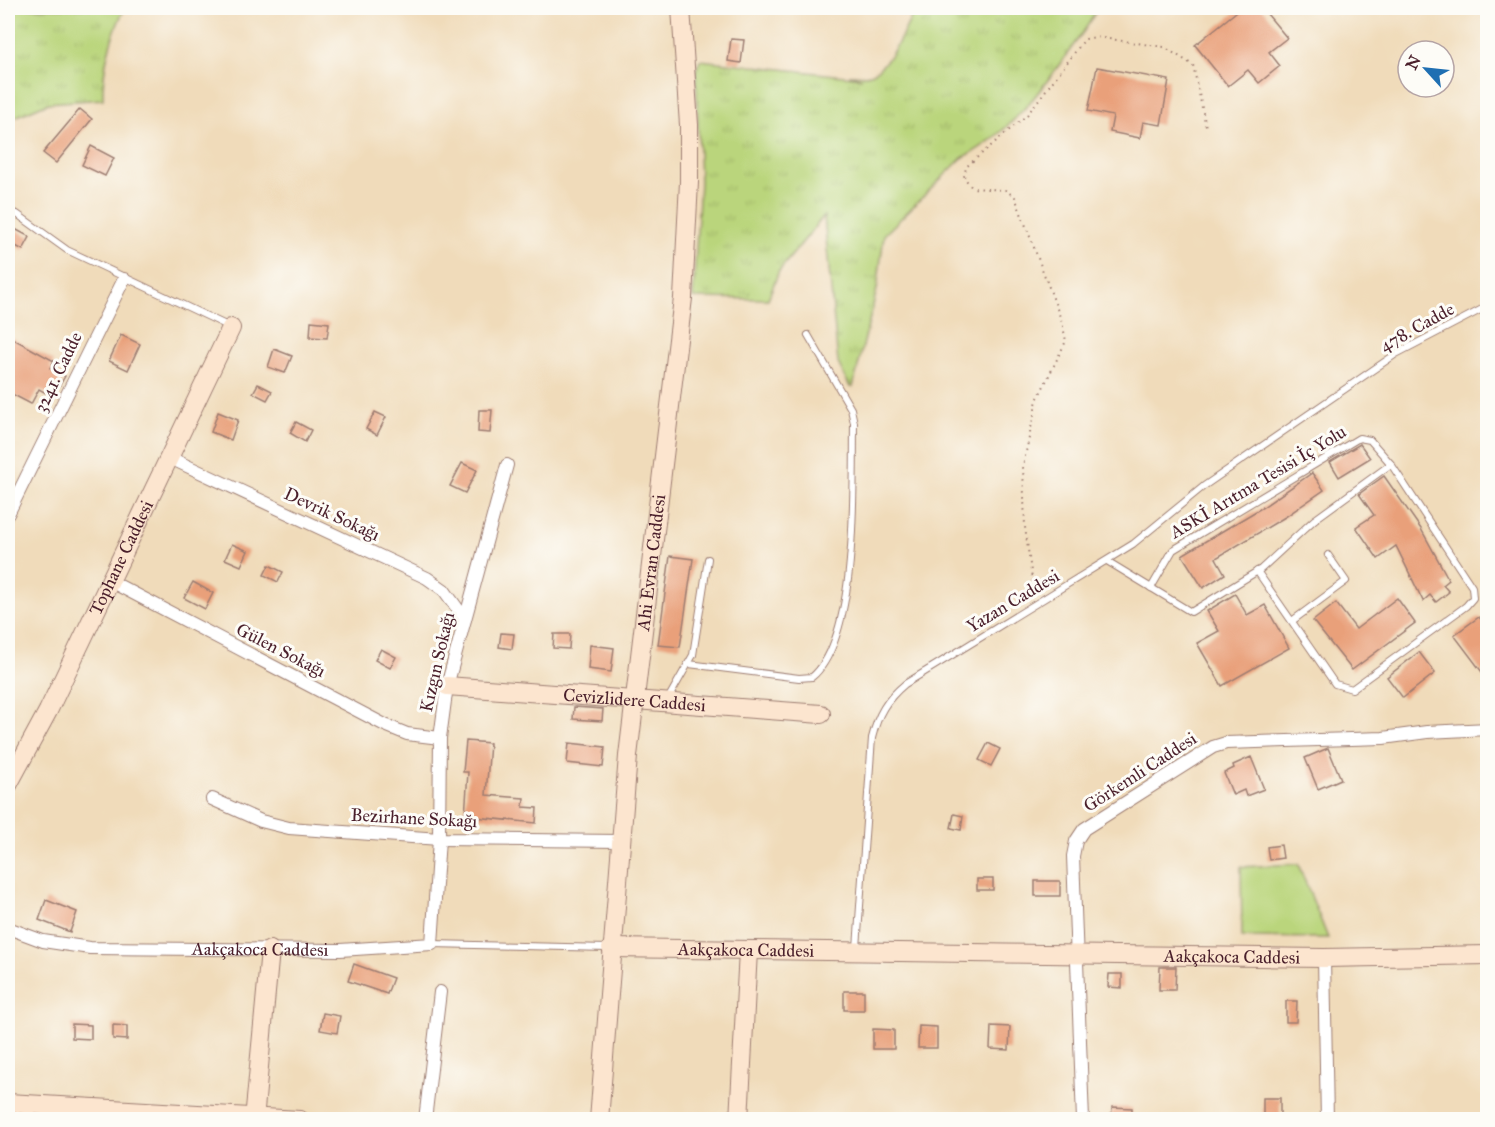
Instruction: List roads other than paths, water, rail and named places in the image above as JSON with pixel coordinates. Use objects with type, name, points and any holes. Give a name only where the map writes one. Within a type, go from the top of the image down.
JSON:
[{"type":"street","name":"Ahi Evran Caddesi","points":[[599,1119],[611,948],[635,700],[658,525],[684,288],[689,136],[681,8]]},
{"type":"street","name":"3241. Cadde","points":[[8,514],[124,279]]},
{"type":"street","name":"Tophane Caddesi","points":[[8,785],[48,711],[231,328]]},
{"type":"street","name":"Devrik Sokağı","points":[[170,458],[427,578],[444,590],[465,619]]},
{"type":"street","name":"Kızgın Sokağı","points":[[432,944],[439,838],[440,738],[447,686],[507,465]]},
{"type":"street","name":"Gülen Sokağı","points":[[110,581],[385,724],[407,734],[440,738]]},
{"type":"street","name":"Cevizlidere Caddesi","points":[[447,686],[821,714]]},
{"type":"street","name":"Görkemli Caddesi","points":[[1083,1119],[1073,856],[1076,841],[1084,829],[1213,747],[1242,742],[1383,738],[1427,732],[1488,729]]},
{"type":"street","name":"Bezirhane Sokağı","points":[[212,799],[261,821],[289,828],[439,838],[621,841]]},
{"type":"street","name":"Aakçakoca Caddesi","points":[[8,928],[66,946],[270,950],[377,949],[432,944]]},
{"type":"street","name":"Aakçakoca Caddesi","points":[[611,948],[1323,958],[1488,955]]},
{"type":"street","points":[[254,1118],[270,950]]},
{"type":"street","points":[[739,1119],[748,951]]},
{"type":"street","points":[[1323,958],[1327,1119]]},
{"type":"street","points":[[425,1119],[440,992]]},
{"type":"street","points":[[8,1103],[96,1114],[300,1119]]},
{"type":"lane","points":[[8,212],[17,214],[67,250],[231,328]]},
{"type":"lane","name":"478. Cadde","points":[[1363,376],[1396,354],[1488,306]]},
{"type":"lane","points":[[689,664],[799,678],[812,677],[834,645],[842,616],[849,558],[854,423],[851,409],[808,335]]},
{"type":"lane","name":"Yazan Caddesi","points":[[857,953],[872,738],[878,714],[892,695],[906,684],[1133,544],[1204,486],[1363,376]]},
{"type":"lane","name":"ASKİ Arıtma Tesisi İç Yolu","points":[[1151,588],[1173,550],[1359,438],[1370,440],[1391,464],[1473,587],[1473,598],[1466,606],[1352,689],[1335,684],[1257,571]]},
{"type":"lane","points":[[1107,561],[1191,612],[1257,571],[1314,520],[1391,464]]},
{"type":"lane","points":[[1292,621],[1346,581],[1328,555]]},
{"type":"lane","points":[[667,702],[689,664],[708,559]]},
{"type":"lane","name":"Aakçakoca Caddesi","points":[[432,944],[611,948]]}]
